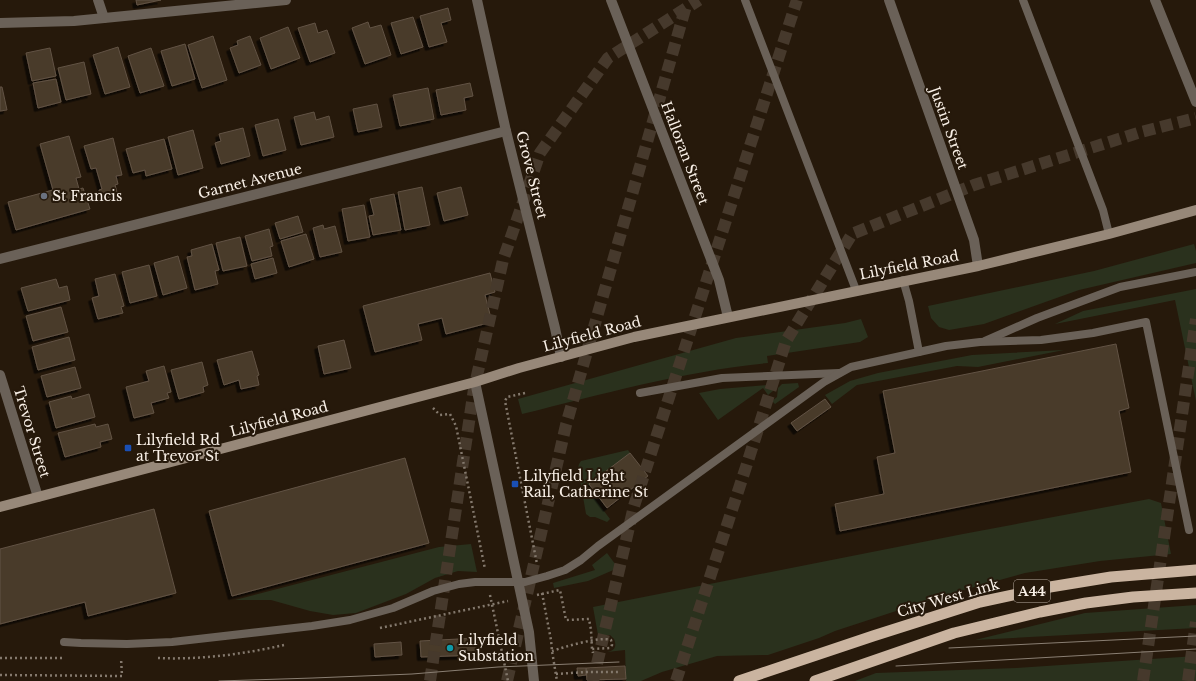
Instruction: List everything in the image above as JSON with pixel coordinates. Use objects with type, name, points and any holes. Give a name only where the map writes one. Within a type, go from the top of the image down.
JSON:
[{"type":"highway","name":"City West Link","points":[[740,681],[980,602],[1050,587],[1111,577],[1196,570]]},
{"type":"highway","name":"A44","points":[[816,681],[954,633],[1040,612],[1133,597],[1196,593]]},
{"type":"main road","name":"Lilyfield Road","points":[[0,507],[475,382],[634,337],[903,280],[978,266],[1109,234],[1196,210]]},
{"type":"street","points":[[98,0],[104,18]]},
{"type":"street","points":[[0,23],[74,21],[240,3],[286,0]]},
{"type":"street","name":"Grove Street","points":[[477,0],[506,131],[555,328],[560,357]]},
{"type":"street","name":"Halloran Street","points":[[611,0],[719,280],[728,317]]},
{"type":"street","name":"Justin Street","points":[[889,0],[974,240],[978,266]]},
{"type":"street","points":[[1155,0],[1196,102]]},
{"type":"street","name":"Garnet Avenue","points":[[0,259],[506,131]]},
{"type":"street","name":"Trevor Street","points":[[0,375],[38,497]]},
{"type":"street","points":[[475,382],[529,632],[534,681]]},
{"type":"lane","points":[[746,0],[856,290]]},
{"type":"lane","points":[[1023,0],[1103,210],[1109,234]]},
{"type":"lane","points":[[980,342],[1037,318],[1120,287],[1196,272]]},
{"type":"lane","points":[[903,280],[920,352]]},
{"type":"lane","points":[[64,642],[82,644],[127,644],[172,642],[312,626],[350,620],[393,608],[433,591],[459,584],[475,582],[525,582],[564,570],[581,560],[598,546],[824,382],[851,367],[946,346],[980,342],[1041,340],[1093,333],[1146,322],[1189,530]]},
{"type":"lane","points":[[640,394],[722,378],[841,373]]},
{"type":"path","points":[[525,393],[507,397],[505,401],[538,570]]},
{"type":"path","points":[[440,415],[450,414],[456,426],[486,573]]},
{"type":"path","points":[[541,586],[557,681]]},
{"type":"path","points":[[489,588],[508,681]]},
{"type":"path","points":[[552,651],[561,648],[594,640],[611,640],[612,645],[610,648],[592,651],[589,619],[566,620],[565,616]]},
{"type":"path","points":[[0,675],[122,676],[122,657],[114,657]]},
{"type":"path","points":[[0,658],[70,658]]},
{"type":"path","points":[[556,674],[620,672]]},
{"type":"green space","points":[[1194,244],[1196,251],[1196,263],[1079,290],[984,324],[949,330],[939,327],[931,318],[928,306],[1094,271]]},
{"type":"green space","points":[[1196,289],[1196,401],[1175,300],[1055,324],[1083,311]]},
{"type":"green space","points":[[861,319],[868,337],[860,342],[767,356],[768,363],[675,377],[522,414],[518,399],[736,338],[845,323]]},
{"type":"green space","points":[[1064,350],[978,367],[957,366],[857,385],[832,404],[825,395],[850,381],[878,373],[972,355]]},
{"type":"green space","points":[[798,383],[799,387],[775,404],[772,401],[777,397],[778,388],[782,384]]},
{"type":"green space","points":[[768,385],[772,387],[773,391],[768,395],[763,388],[718,420],[699,393],[720,389]]},
{"type":"green space","points":[[628,450],[630,453],[586,487],[610,519],[607,522],[595,517],[590,517],[586,514],[578,468],[579,464],[581,461]]},
{"type":"green space","points":[[1149,499],[1161,503],[1171,554],[1100,561],[1025,573],[945,595],[835,631],[768,655],[717,656],[662,672],[641,681],[626,681],[625,650],[607,652],[612,651],[615,648],[614,639],[610,635],[598,635],[593,607]]},
{"type":"green space","points":[[471,544],[477,572],[458,571],[435,578],[406,594],[356,613],[333,615],[310,611],[271,600],[235,600],[439,547]]},
{"type":"green space","points":[[607,553],[618,568],[588,581],[554,588],[553,583],[595,570],[592,565]]},
{"type":"green space","points":[[1196,605],[1196,628],[975,640],[1085,613]]},
{"type":"green space","points":[[1196,656],[1196,681],[855,681],[876,673],[1016,668]]},
{"type":"building","points":[[136,0],[161,0],[137,5]]},
{"type":"building","points":[[448,8],[451,20],[441,23],[447,42],[429,47],[420,16]]},
{"type":"building","points":[[413,17],[423,47],[401,54],[391,23]]},
{"type":"building","points":[[368,22],[370,28],[381,25],[391,55],[365,64],[352,28]]},
{"type":"building","points":[[315,23],[318,33],[327,30],[335,53],[310,62],[298,28]]},
{"type":"building","points":[[288,27],[300,58],[271,69],[260,38]]},
{"type":"building","points":[[213,36],[227,80],[202,88],[188,45]]},
{"type":"building","points":[[250,36],[261,65],[239,73],[230,48],[238,45],[237,41]]},
{"type":"building","points":[[185,44],[195,79],[172,86],[161,51]]},
{"type":"building","points":[[118,47],[130,87],[105,94],[93,55]]},
{"type":"building","points":[[50,48],[56,76],[32,81],[26,53]]},
{"type":"building","points":[[151,48],[164,86],[140,93],[128,56]]},
{"type":"building","points":[[84,62],[91,94],[66,100],[58,68]]},
{"type":"building","points":[[56,79],[61,102],[38,108],[33,83]]},
{"type":"building","points":[[470,83],[473,96],[464,98],[466,110],[441,115],[436,90]]},
{"type":"building","points":[[0,87],[2,87],[7,110],[0,111]]},
{"type":"building","points":[[428,88],[434,119],[400,126],[393,95]]},
{"type":"building","points":[[377,104],[382,127],[358,132],[353,109]]},
{"type":"building","points":[[314,112],[316,120],[329,116],[334,137],[301,145],[294,117]]},
{"type":"building","points":[[278,119],[286,150],[263,156],[255,125]]},
{"type":"building","points":[[243,128],[250,156],[221,164],[215,143],[221,141],[219,134]]},
{"type":"building","points":[[193,130],[203,168],[178,175],[168,137]]},
{"type":"building","points":[[69,136],[81,177],[76,178],[79,189],[83,188],[90,209],[16,230],[8,202],[53,190],[40,144]]},
{"type":"building","points":[[113,138],[122,175],[116,176],[118,184],[115,185],[118,195],[102,199],[99,190],[102,189],[96,168],[91,169],[84,146]]},
{"type":"building","points":[[164,139],[172,169],[146,176],[145,170],[133,173],[126,149]]},
{"type":"building","points":[[422,187],[430,225],[405,230],[398,192]]},
{"type":"building","points":[[461,187],[468,215],[444,221],[437,193]]},
{"type":"building","points":[[394,194],[401,230],[373,235],[369,216],[374,215],[370,199]]},
{"type":"building","points":[[364,205],[370,237],[348,241],[342,209]]},
{"type":"building","points":[[298,216],[303,232],[280,239],[275,223]]},
{"type":"building","points":[[323,225],[324,229],[335,226],[342,252],[320,257],[313,228]]},
{"type":"building","points":[[269,229],[273,246],[270,247],[272,256],[252,261],[245,236]]},
{"type":"building","points":[[306,234],[314,259],[289,267],[281,241]]},
{"type":"building","points":[[240,237],[247,266],[223,271],[216,243]]},
{"type":"building","points":[[212,244],[219,270],[215,271],[218,284],[195,290],[187,257],[192,256],[191,250]]},
{"type":"building","points":[[178,256],[187,288],[163,295],[154,263]]},
{"type":"building","points":[[273,258],[277,273],[255,279],[251,264]]},
{"type":"building","points":[[149,265],[157,296],[130,303],[122,272]]},
{"type":"building","points":[[490,273],[495,292],[485,295],[492,322],[446,334],[442,318],[418,324],[422,340],[375,352],[363,306]]},
{"type":"building","points":[[115,274],[124,306],[121,307],[123,313],[98,319],[92,298],[99,296],[95,279]]},
{"type":"building","points":[[56,279],[59,288],[67,286],[70,300],[28,311],[21,288]]},
{"type":"building","points":[[61,307],[68,332],[33,341],[26,316]]},
{"type":"building","points":[[69,337],[75,360],[38,370],[32,347]]},
{"type":"building","points":[[344,340],[351,368],[324,374],[318,346]]},
{"type":"building","points":[[1116,344],[1129,408],[1119,411],[1131,472],[840,531],[835,504],[884,494],[877,457],[895,453],[883,391]]},
{"type":"building","points":[[252,351],[259,375],[257,376],[259,385],[241,389],[239,380],[224,385],[217,360]]},
{"type":"building","points":[[202,362],[208,385],[203,387],[204,392],[179,399],[171,370]]},
{"type":"building","points":[[164,366],[171,392],[167,393],[169,398],[151,403],[154,413],[134,418],[126,387],[149,381],[146,371]]},
{"type":"building","points":[[75,367],[81,388],[47,397],[41,376]]},
{"type":"building","points":[[89,394],[95,417],[56,428],[49,402],[71,396],[72,399]]},
{"type":"building","points":[[825,399],[831,407],[797,431],[791,423]]},
{"type":"building","points":[[95,424],[96,427],[108,424],[112,439],[100,442],[101,447],[65,457],[58,433]]},
{"type":"building","points":[[630,453],[648,476],[607,508],[589,484]]},
{"type":"building","points":[[405,458],[429,543],[232,596],[209,511]]},
{"type":"building","points":[[154,509],[176,593],[88,616],[85,602],[0,624],[0,549]]},
{"type":"building","name":"Lilyfield Substation","points":[[478,638],[479,655],[421,657],[420,641]]},
{"type":"building","points":[[401,642],[402,655],[375,657],[374,644]]},
{"type":"building","points":[[625,666],[626,679],[587,680],[586,668]]},
{"type":"building","points":[[577,668],[586,668],[586,675],[578,676]]},
{"type":"tunnel","points":[[430,681],[474,389],[503,260],[540,153],[608,58],[699,0]]},
{"type":"tunnel","points":[[593,681],[634,506],[797,0]]},
{"type":"tunnel","points":[[507,681],[566,425],[686,6]]},
{"type":"tunnel","points":[[676,681],[786,341],[852,234],[974,185],[1141,132],[1196,118]]},
{"type":"tunnel","points":[[1143,681],[1196,319]]},
{"type":"tunnel","points":[[1188,681],[1196,622]]},
{"type":"tram line","points":[[949,648],[1196,636]]},
{"type":"tram line","points":[[896,666],[1196,649]]},
{"type":"tram line","points":[[219,681],[412,674],[498,667],[619,662]]},
{"type":"place","name":"St Francis","points":[[44,196]]},
{"type":"place","name":"Lilyfield Rd at Trevor St","points":[[128,448]]},
{"type":"place","name":"Lilyfield Light Rail, Catherine St","points":[[515,484]]},
{"type":"place","name":"Lilyfield Substation","points":[[450,648]]}]
